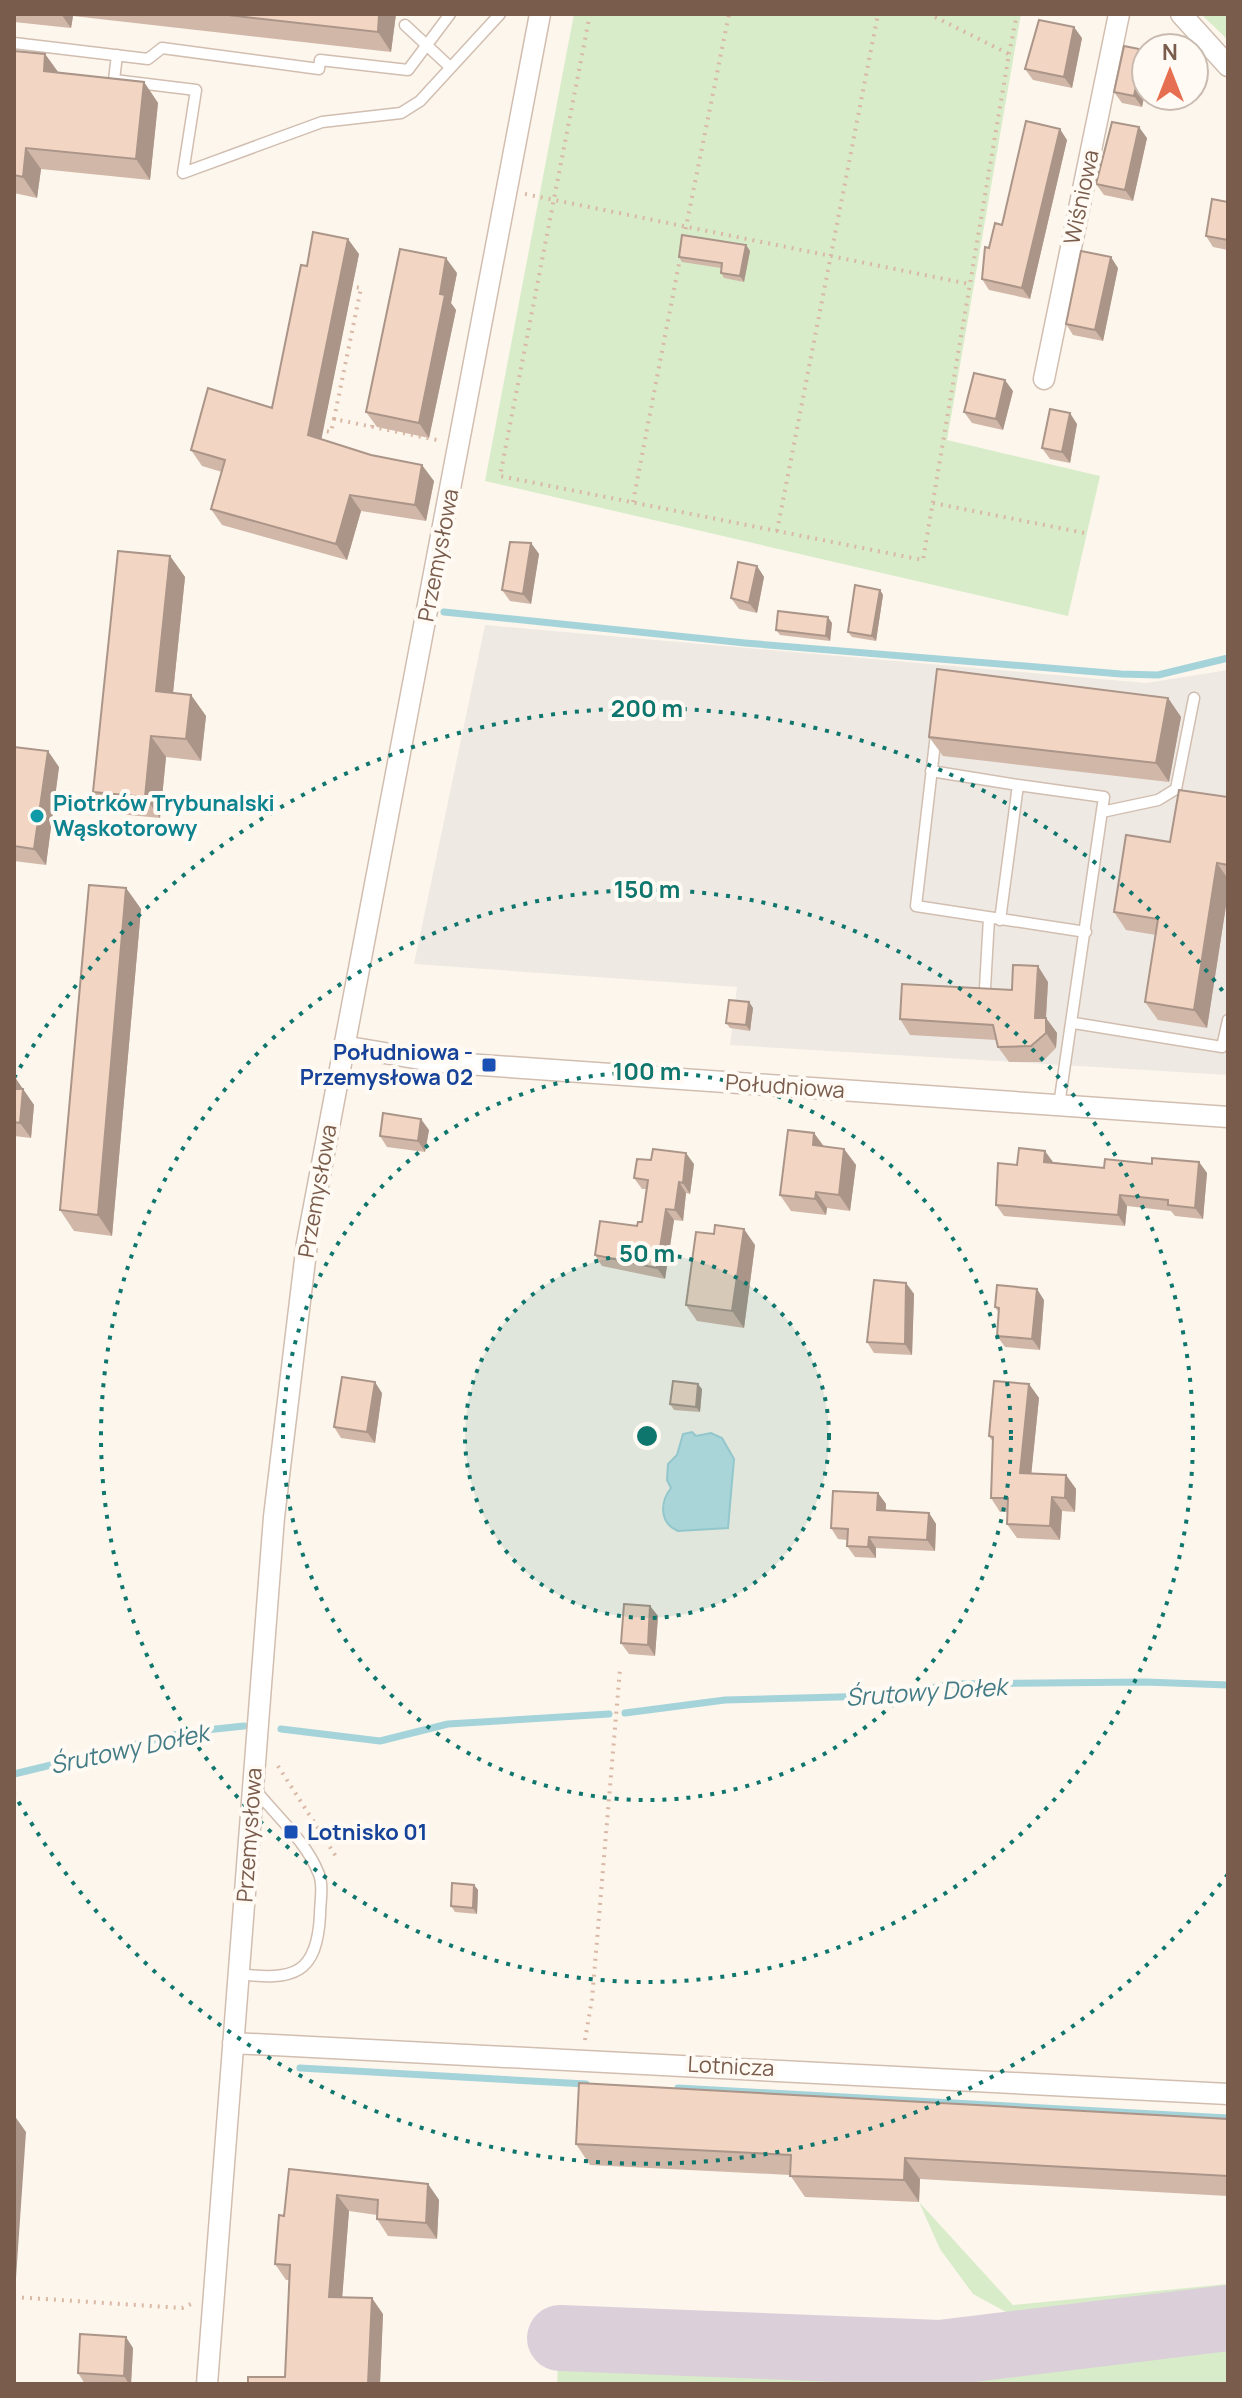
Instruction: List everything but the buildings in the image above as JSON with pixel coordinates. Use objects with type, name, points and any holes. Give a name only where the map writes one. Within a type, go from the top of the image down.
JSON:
[{"type":"street","name":"Przemysłowa","points":[[207,2384],[253,1786],[287,1399],[307,1243],[540,14]]},
{"type":"street","name":"Wiśniowa","points":[[1044,379],[1119,14]]},
{"type":"street","points":[[1181,14],[1228,66]]},
{"type":"street","name":"Południowa","points":[[343,1046],[438,1062],[1228,1117]]},
{"type":"street","name":"Lotnicza","points":[[233,2043],[582,2058],[1228,2094]]},
{"type":"lane","points":[[14,43],[148,59],[162,48],[319,69],[320,60],[408,70],[450,14]]},
{"type":"lane","points":[[117,55],[114,80],[196,90],[183,173],[322,122],[401,113],[420,101],[500,14]]},
{"type":"lane","points":[[405,25],[450,67]]},
{"type":"lane","points":[[1102,812],[1158,800],[1176,789],[1194,698]]},
{"type":"lane","points":[[936,727],[916,906],[1086,932]]},
{"type":"lane","points":[[931,771],[1104,797],[1074,1023],[1059,1105]]},
{"type":"lane","points":[[985,988],[1018,785]]},
{"type":"lane","points":[[1074,1023],[1222,1047],[1228,1020]]},
{"type":"lane","points":[[239,1974],[278,1977],[298,1971],[315,1953],[319,1933],[320,1876],[298,1841],[253,1786]]},
{"type":"path","points":[[590,14],[500,476],[923,560],[1017,14]]},
{"type":"path","points":[[633,502],[729,14]]},
{"type":"path","points":[[777,531],[878,14]]},
{"type":"path","points":[[929,14],[1009,54]]},
{"type":"path","points":[[540,196],[969,284]]},
{"type":"path","points":[[316,429],[331,432],[361,288],[337,283]]},
{"type":"path","points":[[372,427],[375,413]]},
{"type":"path","points":[[334,419],[443,442]]},
{"type":"path","points":[[933,503],[1085,533]]},
{"type":"path","points":[[582,2058],[592,1999],[620,1669]]},
{"type":"path","points":[[272,1756],[337,1858]]},
{"type":"path","points":[[14,2297],[182,2308],[197,2300],[198,2294],[212,2295]]},
{"type":"shaded area","points":[[485,625],[1146,683],[1228,670],[1228,1075],[730,1045],[737,987],[414,964]]},
{"type":"green space","points":[[574,14],[1021,14],[947,440],[1100,476],[1068,616],[485,481]]},
{"type":"green space","points":[[1201,14],[1228,14],[1228,40]]},
{"type":"green space","points":[[919,2202],[1013,2305],[1228,2284],[1228,2299],[1032,2326],[973,2294],[940,2249]]},
{"type":"green space","points":[[1228,2331],[1228,2384],[557,2384],[559,2350],[881,2366],[939,2365]]},
{"type":"water","points":[[692,1432],[696,1436],[711,1433],[722,1438],[734,1459],[728,1528],[678,1531],[665,1518],[663,1506],[671,1488],[667,1480],[668,1464],[677,1455],[683,1434]]},
{"type":"waterway","points":[[444,612],[745,643],[1121,674],[1158,675],[1228,658]]},
{"type":"waterway","name":"Śrutowy Dołek","points":[[625,1713],[725,1700],[876,1696],[957,1684],[1145,1682],[1228,1685]]},
{"type":"waterway","name":"Śrutowy Dołek","points":[[281,1729],[380,1741],[448,1724],[609,1714]]},
{"type":"waterway","name":"Śrutowy Dołek","points":[[14,1774],[187,1732],[244,1726]]},
{"type":"waterway","points":[[300,2068],[586,2084]]},
{"type":"waterway","points":[[678,2088],[1228,2118]]},
{"type":"taxiway","points":[[560,2338],[940,2353],[1228,2318]]},
{"type":"place","name":"Piotrków Trybunalski Wąskotorowy","points":[[37,816]]},
{"type":"place","name":"Południowa - Przemysłowa 02","points":[[489,1065]]},
{"type":"place","name":"Lotnisko 01","points":[[291,1832]]}]
